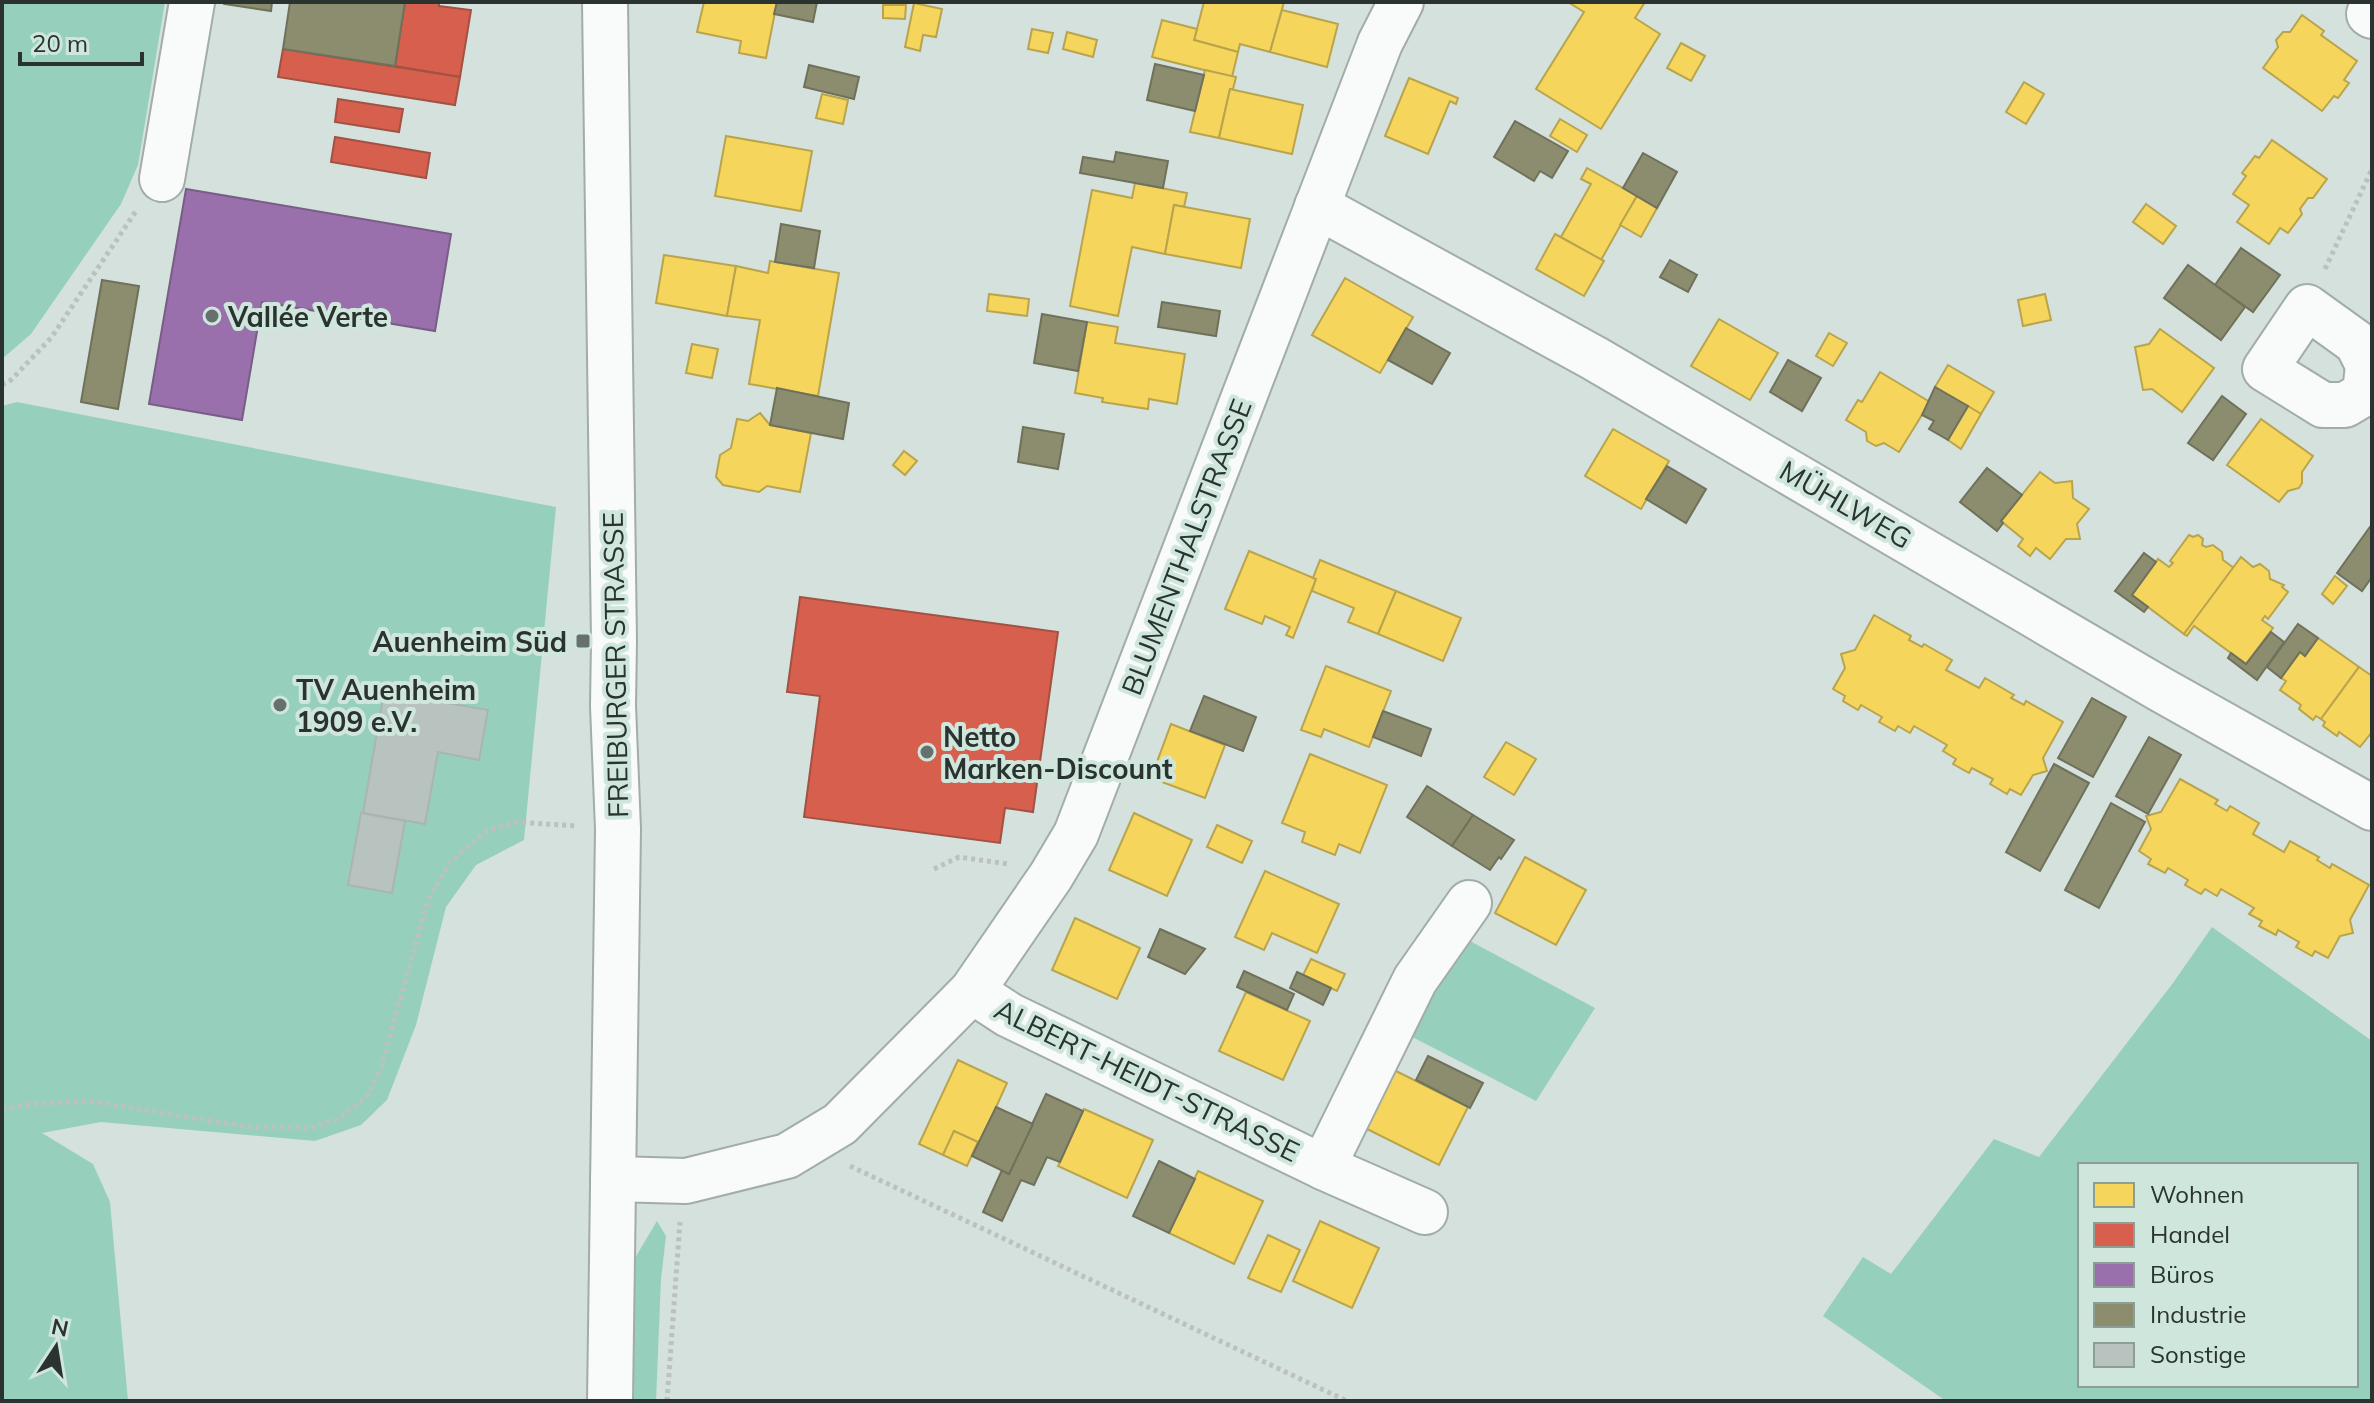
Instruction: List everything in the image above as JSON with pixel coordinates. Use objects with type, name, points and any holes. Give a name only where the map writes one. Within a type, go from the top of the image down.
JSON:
[{"type":"street","points":[[162,179],[192,2]]},
{"type":"street","name":"FREIBURGER STRASSE","points":[[605,2],[613,706],[618,829],[610,1401]]},
{"type":"street","name":"BLUMENTHALSTRASSE","points":[[613,1179],[686,1181],[787,1156],[840,1124],[972,991],[1051,876],[1076,834],[1380,43],[1401,2]]},
{"type":"street","name":"MÜHLWEG","points":[[1317,206],[1594,358],[2160,689],[2372,808]]},
{"type":"street","points":[[2307,307],[2357,343],[2368,365],[2368,396],[2345,405],[2323,405],[2265,369],[2307,307]]},
{"type":"street","name":"ALBERT-HEIDT-STRASSE","points":[[1323,1167],[1415,980],[1469,903]]},
{"type":"street","name":"ALBERT-HEIDT-STRASSE","points":[[972,991],[1009,1015],[1323,1167],[1425,1212]]},
{"type":"path","points":[[2307,307],[2372,169]]},
{"type":"path","points":[[2,385],[11,380],[51,338],[126,224],[162,179]]},
{"type":"path","points":[[2,1109],[90,1101],[249,1127],[311,1128],[340,1118],[368,1095],[381,1068],[428,900],[449,863],[486,831],[516,822],[618,829]]},
{"type":"path","points":[[934,869],[959,857],[1017,866],[1051,876]]},
{"type":"path","points":[[840,1124],[850,1167],[1347,1401]]},
{"type":"path","points":[[667,1401],[677,1243],[686,1181]]},
{"type":"green space","points":[[2,2],[165,2],[138,165],[121,204],[31,334],[2,359]]},
{"type":"green space","name":"TV Auenheim 1909 e.V.","points":[[17,402],[556,507],[524,840],[476,865],[446,907],[416,1025],[387,1100],[361,1125],[315,1141],[101,1122],[42,1133],[93,1164],[110,1202],[128,1401],[2,1401],[2,406]]},
{"type":"green space","points":[[2212,927],[2372,1041],[2372,1401],[1946,1401],[1823,1316],[1863,1257],[1891,1274],[1994,1139],[2039,1157],[2173,983]]},
{"type":"green space","points":[[1455,933],[1595,1008],[1536,1101],[1393,1027]]},
{"type":"green space","points":[[657,1221],[666,1236],[656,1401],[628,1401],[632,1263]]},
{"type":"building: Wohnen","points":[[704,2],[777,2],[766,58],[739,53],[741,41],[697,32]]},
{"type":"building: Wohnen","points":[[1204,2],[1284,2],[1270,52],[1240,44],[1238,52],[1194,40]]},
{"type":"building: Wohnen","points":[[1568,2],[1645,2],[1635,18],[1660,34],[1601,129],[1536,89],[1584,12]]},
{"type":"building: Wohnen","points":[[914,3],[942,9],[936,37],[923,35],[920,51],[905,47]]},
{"type":"building: Wohnen","points":[[883,5],[906,5],[905,19],[883,18]]},
{"type":"building: Wohnen","points":[[1282,10],[1338,24],[1327,67],[1270,52]]},
{"type":"building: Wohnen","points":[[2302,15],[2324,31],[2321,35],[2357,61],[2344,80],[2349,83],[2338,98],[2334,96],[2322,111],[2263,68],[2278,47],[2276,40],[2283,32],[2290,32]]},
{"type":"building: Wohnen","points":[[1162,20],[1197,29],[1194,40],[1238,52],[1232,77],[1152,57]]},
{"type":"building: Wohnen","points":[[1032,29],[1053,33],[1048,53],[1028,49]]},
{"type":"building: Wohnen","points":[[1067,32],[1097,40],[1093,57],[1063,49]]},
{"type":"building: Wohnen","points":[[1681,43],[1705,56],[1691,81],[1667,68]]},
{"type":"building: Wohnen","points":[[1205,70],[1236,77],[1233,89],[1230,89],[1219,138],[1190,132]]},
{"type":"building: Wohnen","points":[[1409,78],[1458,98],[1456,104],[1450,101],[1428,154],[1385,136]]},
{"type":"building: Wohnen","points":[[2024,82],[2044,94],[2026,124],[2006,112]]},
{"type":"building: Wohnen","points":[[1230,89],[1303,105],[1292,154],[1219,138]]},
{"type":"building: Wohnen","points":[[822,94],[848,100],[843,124],[816,118]]},
{"type":"building: Wohnen","points":[[1560,119],[1587,135],[1577,152],[1550,136]]},
{"type":"building: Wohnen","points":[[726,136],[812,151],[801,211],[715,196]]},
{"type":"building: Wohnen","points":[[2272,140],[2327,179],[2300,209],[2302,214],[2288,233],[2280,228],[2269,244],[2237,222],[2249,205],[2233,194],[2246,176],[2242,173],[2255,156],[2259,158]]},
{"type":"building: Wohnen","points":[[1587,168],[1637,196],[1601,260],[1561,237],[1591,184],[1581,179]]},
{"type":"building: Wohnen","points":[[1135,183],[1187,193],[1184,207],[1174,205],[1165,254],[1132,247],[1118,316],[1070,306],[1092,190],[1132,198]]},
{"type":"building: Wohnen","points":[[1637,196],[1657,208],[1641,237],[1620,225]]},
{"type":"building: Wohnen","points":[[2146,204],[2176,226],[2163,244],[2133,222]]},
{"type":"building: Wohnen","points":[[1174,205],[1250,219],[1241,268],[1165,254]]},
{"type":"building: Wohnen","points":[[1555,234],[1604,261],[1584,296],[1536,269]]},
{"type":"building: Wohnen","points":[[664,255],[736,266],[727,316],[656,303]]},
{"type":"building: Wohnen","points":[[770,261],[839,273],[818,396],[749,384],[760,320],[727,316],[736,266],[768,273]]},
{"type":"building: Wohnen","points":[[1345,278],[1413,317],[1380,373],[1312,335]]},
{"type":"building: Wohnen","points":[[989,294],[1029,299],[1027,316],[987,311]]},
{"type":"building: Wohnen","points":[[2045,294],[2051,320],[2023,326],[2018,300]]},
{"type":"building: Wohnen","points":[[1719,319],[1778,353],[1750,400],[1691,366]]},
{"type":"building: Wohnen","points":[[1087,322],[1118,327],[1115,343],[1185,354],[1177,404],[1149,399],[1148,409],[1102,402],[1103,398],[1075,393]]},
{"type":"building: Wohnen","points":[[2160,329],[2214,368],[2182,412],[2152,389],[2143,390],[2135,347],[2149,344]]},
{"type":"building: Wohnen","points":[[1829,333],[1847,343],[1833,366],[1816,356]]},
{"type":"building: Wohnen","points":[[692,344],[718,349],[712,378],[686,373]]},
{"type":"building: Wohnen","points":[[1948,365],[1994,392],[1981,414],[1935,387]]},
{"type":"building: Wohnen","points":[[1880,372],[1930,402],[1899,452],[1884,443],[1876,446],[1867,441],[1866,432],[1846,420],[1858,400],[1862,402]]},
{"type":"building: Wohnen","points":[[1968,406],[1981,414],[1961,449],[1948,440]]},
{"type":"building: Wohnen","points":[[760,413],[770,425],[811,433],[800,492],[767,486],[759,492],[723,485],[716,477],[720,455],[731,448],[737,419],[748,421]]},
{"type":"building: Wohnen","points":[[2261,419],[2313,456],[2302,472],[2299,488],[2288,491],[2279,502],[2227,465]]},
{"type":"building: Wohnen","points":[[1613,429],[1669,461],[1641,509],[1585,476]]},
{"type":"building: Wohnen","points":[[904,451],[917,461],[905,475],[893,465]]},
{"type":"building: Wohnen","points":[[2040,472],[2055,483],[2072,481],[2073,498],[2089,509],[2077,524],[2080,539],[2066,539],[2050,559],[2036,548],[2030,556],[2018,546],[2023,539],[2001,521]]},
{"type":"building: Wohnen","points":[[2189,535],[2198,535],[2206,547],[2213,545],[2222,552],[2223,560],[2234,568],[2184,634],[2132,595],[2158,559],[2169,567],[2173,563],[2170,561]]},
{"type":"building: Wohnen","points":[[1249,551],[1316,579],[1293,638],[1286,635],[1290,627],[1265,616],[1262,624],[1225,609]]},
{"type":"building: Wohnen","points":[[2241,557],[2253,567],[2260,564],[2269,571],[2270,579],[2284,585],[2282,587],[2288,592],[2268,619],[2265,616],[2262,620],[2273,628],[2246,664],[2194,626],[2187,636],[2184,634]]},
{"type":"building: Wohnen","points":[[1320,560],[1396,591],[1378,634],[1348,622],[1354,608],[1312,591]]},
{"type":"building: Wohnen","points":[[2335,576],[2347,586],[2333,604],[2322,594]]},
{"type":"building: Wohnen","points":[[1396,591],[1461,618],[1443,661],[1378,634]]},
{"type":"building: Wohnen","points":[[1874,615],[1911,636],[1909,640],[1922,647],[1924,644],[1952,660],[1946,670],[1979,688],[1985,678],[2014,695],[2011,698],[2024,705],[2026,701],[2063,722],[2043,758],[2047,771],[2033,775],[2021,795],[2010,789],[2007,794],[1990,784],[1993,779],[1972,768],[1969,773],[1953,764],[1956,759],[1943,751],[1947,745],[1914,726],[1910,733],[1898,726],[1895,731],[1879,722],[1882,717],[1861,705],[1858,710],[1843,701],[1845,696],[1833,689],[1845,668],[1841,654],[1855,650]]},
{"type":"building: Wohnen","points":[[2318,638],[2359,667],[2321,719],[2316,716],[2313,720],[2299,709],[2301,705],[2280,690],[2286,681],[2281,678],[2300,652],[2305,656]]},
{"type":"building: Wohnen","points":[[1326,666],[1391,691],[1369,747],[1324,729],[1321,737],[1301,730]]},
{"type":"building: Wohnen","points":[[2359,667],[2372,676],[2372,732],[2360,747],[2339,732],[2337,736],[2323,726],[2325,722],[2321,719]]},
{"type":"building: Wohnen","points":[[1171,724],[1225,745],[1205,798],[1151,778]]},
{"type":"building: Wohnen","points":[[1506,742],[1536,759],[1514,795],[1484,777]]},
{"type":"building: Wohnen","points":[[1310,754],[1387,785],[1360,853],[1339,844],[1335,855],[1302,842],[1305,832],[1282,823]]},
{"type":"building: Wohnen","points":[[2180,779],[2218,800],[2215,804],[2227,811],[2230,806],[2259,823],[2253,834],[2284,852],[2290,841],[2319,857],[2317,860],[2330,868],[2332,864],[2369,885],[2350,920],[2353,933],[2340,936],[2328,958],[2315,951],[2312,956],[2296,947],[2299,942],[2278,930],[2276,935],[2259,926],[2262,921],[2249,914],[2254,908],[2221,889],[2217,896],[2205,889],[2201,894],[2185,885],[2188,880],[2168,868],[2165,873],[2148,864],[2151,859],[2139,851],[2151,829],[2146,816],[2161,812]]},
{"type":"building: Wohnen","points":[[1134,813],[1192,840],[1167,896],[1109,870]]},
{"type":"building: Wohnen","points":[[1217,825],[1252,841],[1242,863],[1207,847]]},
{"type":"building: Wohnen","points":[[1525,857],[1586,890],[1556,945],[1495,913]]},
{"type":"building: Wohnen","points":[[1265,871],[1339,904],[1317,953],[1272,933],[1264,950],[1235,937]]},
{"type":"building: Wohnen","points":[[1075,918],[1140,948],[1117,999],[1052,970]]},
{"type":"building: Wohnen","points":[[1311,959],[1345,974],[1337,991],[1303,975]]},
{"type":"building: Wohnen","points":[[1246,992],[1310,1021],[1283,1080],[1219,1051]]},
{"type":"building: Wohnen","points":[[958,1060],[1007,1083],[980,1143],[954,1131],[943,1155],[919,1144]]},
{"type":"building: Wohnen","points":[[1384,1065],[1468,1107],[1439,1165],[1355,1123]]},
{"type":"building: Wohnen","points":[[1084,1109],[1153,1140],[1127,1198],[1058,1166]]},
{"type":"building: Wohnen","points":[[954,1131],[978,1142],[967,1166],[943,1155]]},
{"type":"building: Wohnen","points":[[1198,1171],[1263,1201],[1234,1264],[1169,1233]]},
{"type":"building: Wohnen","points":[[1320,1221],[1379,1248],[1352,1308],[1293,1281]]},
{"type":"building: Wohnen","points":[[1268,1235],[1300,1250],[1281,1292],[1248,1278]]},
{"type":"building: Handel","points":[[405,2],[439,2],[439,6],[471,10],[460,77],[395,66]]},
{"type":"building: Handel","points":[[283,49],[460,77],[455,105],[278,77]]},
{"type":"building: Handel","points":[[338,99],[403,109],[399,132],[335,122]]},
{"type":"building: Handel","points":[[335,137],[430,153],[426,178],[331,162]]},
{"type":"building: Handel","name":"Netto Marken-Discount","points":[[800,597],[1058,632],[1033,812],[1005,808],[1000,843],[804,817],[820,696],[787,692]]},
{"type":"building: Büros","name":"Vallée Verte","points":[[186,189],[451,234],[435,331],[262,302],[242,420],[149,404]]},
{"type":"building: Industrie","points":[[224,2],[272,2],[271,11]]},
{"type":"building: Industrie","points":[[290,2],[405,2],[395,66],[283,49]]},
{"type":"building: Industrie","points":[[777,2],[817,2],[813,22],[774,14]]},
{"type":"building: Industrie","points":[[1155,64],[1204,75],[1195,111],[1147,100]]},
{"type":"building: Industrie","points":[[809,65],[859,77],[854,99],[804,87]]},
{"type":"building: Industrie","points":[[1515,121],[1568,151],[1552,178],[1540,171],[1534,181],[1494,157]]},
{"type":"building: Industrie","points":[[1116,152],[1168,161],[1163,188],[1080,173],[1083,157],[1114,162]]},
{"type":"building: Industrie","points":[[1643,153],[1677,172],[1657,208],[1623,188]]},
{"type":"building: Industrie","points":[[781,224],[820,231],[814,268],[775,262]]},
{"type":"building: Industrie","points":[[2241,248],[2280,275],[2253,312],[2215,285]]},
{"type":"building: Industrie","points":[[1670,260],[1697,275],[1688,292],[1660,277]]},
{"type":"building: Industrie","points":[[2188,265],[2245,307],[2221,340],[2164,298]]},
{"type":"building: Industrie","points":[[102,280],[139,286],[118,409],[81,402]]},
{"type":"building: Industrie","points":[[1162,302],[1220,311],[1216,336],[1158,327]]},
{"type":"building: Industrie","points":[[1042,314],[1087,322],[1078,371],[1034,363]]},
{"type":"building: Industrie","points":[[1406,328],[1450,353],[1432,384],[1388,360]]},
{"type":"building: Industrie","points":[[1788,360],[1821,378],[1802,411],[1770,392]]},
{"type":"building: Industrie","points":[[1935,387],[1968,406],[1948,440],[1929,429],[1934,421],[1922,415]]},
{"type":"building: Industrie","points":[[777,388],[849,403],[843,439],[770,425]]},
{"type":"building: Industrie","points":[[2222,396],[2246,414],[2213,460],[2188,443]]},
{"type":"building: Industrie","points":[[1023,427],[1064,434],[1058,469],[1018,462]]},
{"type":"building: Industrie","points":[[1667,466],[1706,489],[1686,523],[1646,499]]},
{"type":"building: Industrie","points":[[1987,468],[2022,495],[2001,521],[2003,523],[1997,531],[1960,502]]},
{"type":"building: Industrie","points":[[2372,524],[2372,577],[2362,591],[2337,573]]},
{"type":"building: Industrie","points":[[2144,553],[2156,562],[2132,595],[2148,607],[2144,612],[2115,591]]},
{"type":"building: Industrie","points":[[2298,624],[2318,638],[2305,656],[2300,652],[2281,678],[2267,667]]},
{"type":"building: Industrie","points":[[2271,632],[2284,642],[2257,680],[2228,658],[2231,653],[2246,664]]},
{"type":"building: Industrie","points":[[1204,696],[1256,717],[1243,751],[1190,731]]},
{"type":"building: Industrie","points":[[2092,698],[2126,717],[2093,777],[2058,758]]},
{"type":"building: Industrie","points":[[1383,711],[1431,729],[1421,756],[1373,737]]},
{"type":"building: Industrie","points":[[2149,737],[2181,755],[2148,814],[2116,796]]},
{"type":"building: Industrie","points":[[2054,764],[2089,783],[2040,871],[2006,852]]},
{"type":"building: Industrie","points":[[1427,786],[1473,815],[1452,846],[1407,817]]},
{"type":"building: Industrie","points":[[2111,803],[2145,822],[2099,908],[2065,890]]},
{"type":"building: Industrie","points":[[1473,815],[1514,840],[1490,870],[1452,846]]},
{"type":"building: Industrie","points":[[1160,929],[1205,949],[1185,974],[1148,957]]},
{"type":"building: Industrie","points":[[1244,971],[1294,994],[1287,1010],[1237,987]]},
{"type":"building: Industrie","points":[[1297,972],[1331,988],[1323,1005],[1290,988]]},
{"type":"building: Industrie","points":[[1428,1056],[1483,1083],[1470,1108],[1416,1080]]},
{"type":"building: Industrie","points":[[1046,1094],[1083,1111],[1060,1162],[1047,1157],[1034,1185],[1021,1180],[1002,1221],[983,1212],[1002,1170],[1009,1174]]},
{"type":"building: Industrie","points":[[996,1107],[1033,1124],[1009,1174],[972,1156]]},
{"type":"building: Industrie","points":[[1159,1161],[1195,1179],[1169,1233],[1133,1216]]},
{"type":"building: Sonstige","points":[[384,692],[488,710],[479,760],[438,752],[425,824],[363,813]]},
{"type":"building: Sonstige","points":[[361,813],[405,821],[392,893],[348,885]]},
{"type":"place","name":"Vallée Verte","points":[[212,316]]},
{"type":"place","name":"Auenheim Süd","points":[[583,641]]},
{"type":"place","name":"TV Auenheim 1909 e.V.","points":[[280,705]]},
{"type":"place","name":"Netto Marken-Discount","points":[[927,752]]}]
